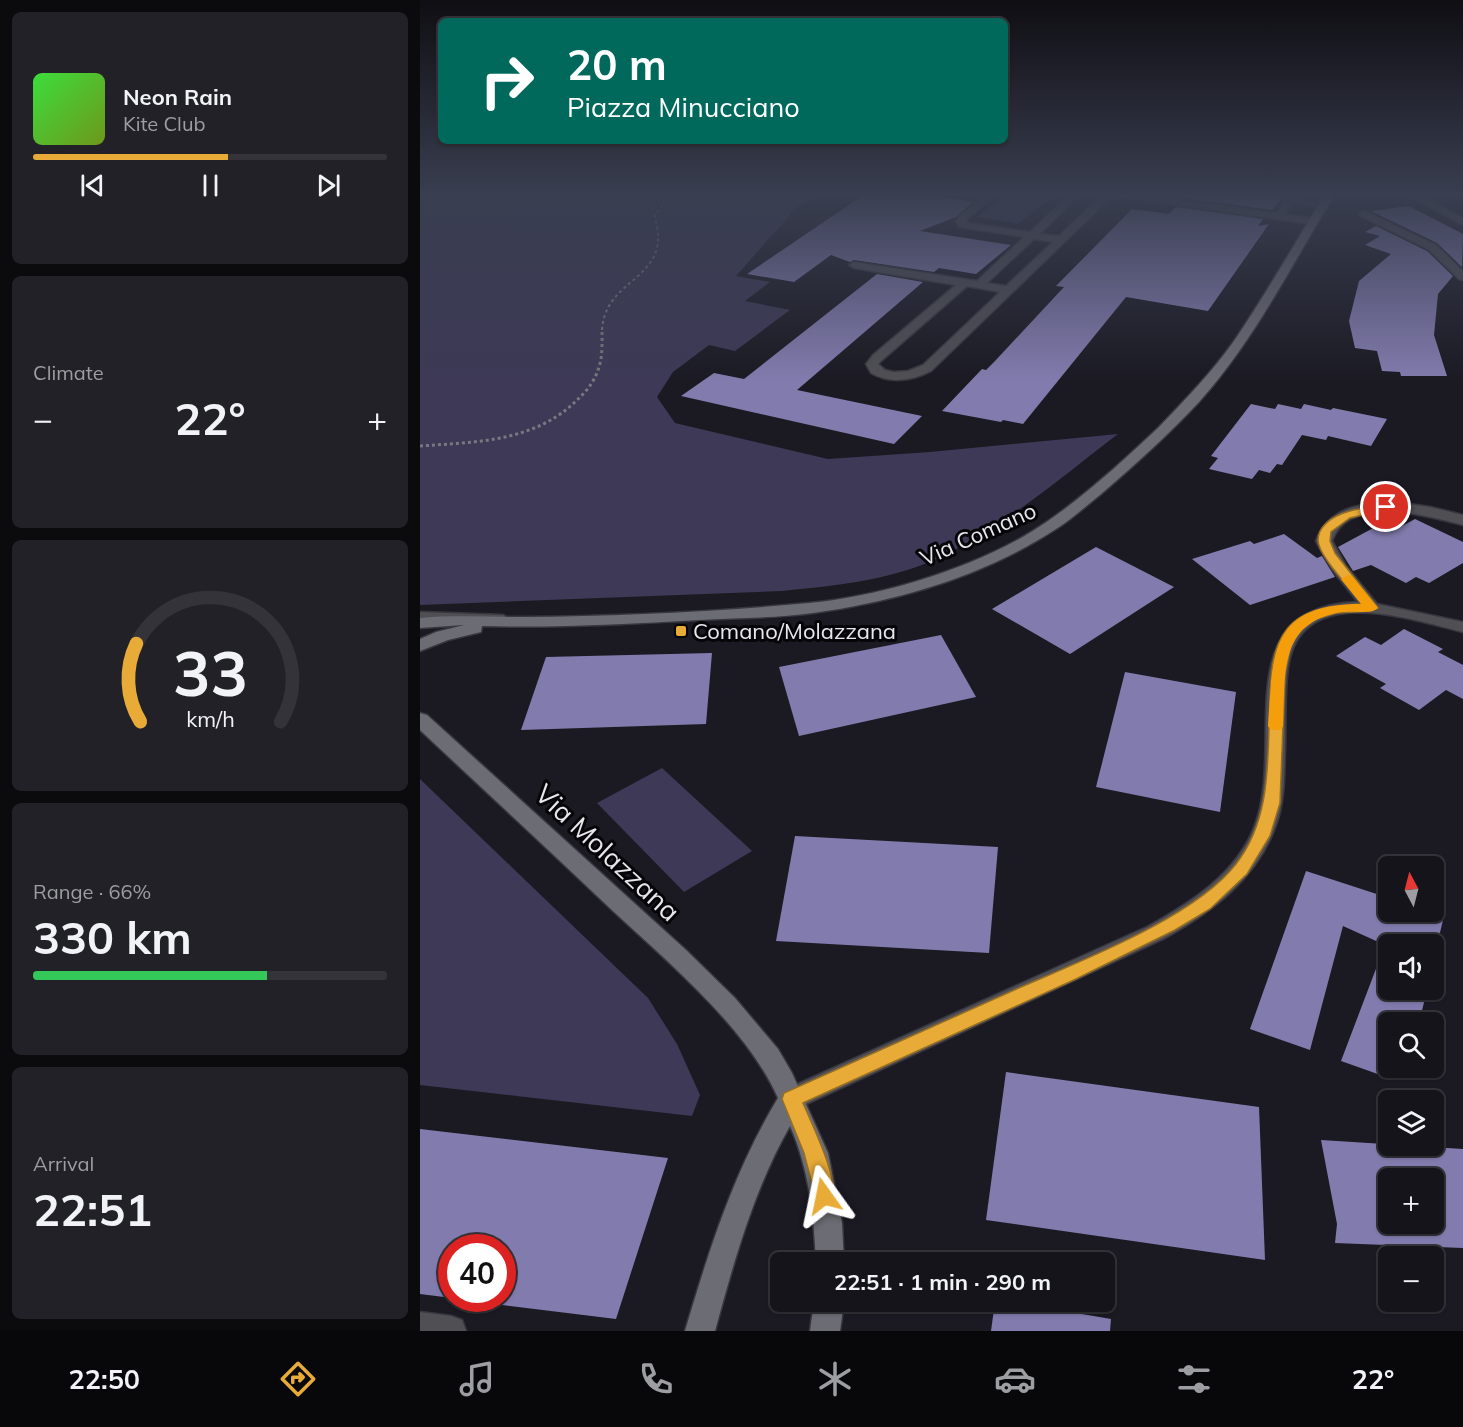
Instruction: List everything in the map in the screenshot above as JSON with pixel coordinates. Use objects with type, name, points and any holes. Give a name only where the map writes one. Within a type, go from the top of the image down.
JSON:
[{"type":"street","points":[[980,285],[1011,256]]},
{"type":"street","points":[[964,283],[877,358],[873,364],[874,370],[882,374],[900,376],[924,370],[1045,256]]},
{"type":"street","name":"Via Comano","points":[[420,623],[455,620],[521,622],[741,614],[833,605],[908,589],[965,569],[1051,526],[1144,450],[1195,398],[1238,344],[1291,256]]},
{"type":"street","points":[[1441,256],[1463,277]]},
{"type":"street","points":[[854,265],[1010,290]]},
{"type":"street","points":[[1371,608],[1329,554],[1324,541],[1329,526],[1354,513],[1386,507],[1420,509],[1463,520]]},
{"type":"street","points":[[700,1331],[727,1237],[741,1199],[771,1131],[791,1099],[1162,929],[1196,909],[1220,891],[1248,860],[1262,836],[1270,813],[1278,673],[1284,644],[1293,630],[1312,616],[1335,609],[1371,608],[1463,627]]},
{"type":"street","points":[[420,646],[456,632],[521,622]]},
{"type":"street","name":"Via Molazzana","points":[[420,719],[678,957],[726,1005],[777,1069],[806,1129],[819,1168],[828,1223],[829,1252]]},
{"type":"street","points":[[825,1331],[828,1312]]},
{"type":"street","points":[[420,1327],[451,1331]]},
{"type":"lane","name":"Via Comano","points":[[420,616],[486,617],[521,622]]},
{"type":"path","points":[[420,446],[485,442],[518,436],[561,416],[582,396],[598,372],[602,358],[604,315],[609,302],[642,272],[652,256]]},
{"type":"shaded area","points":[[420,256],[754,256],[736,276],[770,282],[745,301],[790,310],[735,351],[709,345],[673,372],[657,397],[675,423],[828,459],[1118,434],[983,534],[934,560],[878,578],[840,585],[782,591],[420,605]]},
{"type":"shaded area","points":[[662,768],[752,851],[684,892],[597,803]]},
{"type":"shaded area","points":[[420,779],[648,998],[677,1044],[700,1095],[692,1116],[420,1085]]},
{"type":"building","points":[[773,256],[829,256],[794,282],[747,274]]},
{"type":"building","points":[[834,256],[998,256],[976,274],[939,268],[934,272],[854,260],[850,262]]},
{"type":"building","points":[[1085,256],[1246,256],[1208,311],[1126,297],[1023,424],[942,411],[982,369],[986,370],[995,361],[1064,287],[1056,286]]},
{"type":"building","points":[[1388,256],[1432,256],[1453,276],[1438,294],[1434,335],[1447,376],[1401,376],[1400,372],[1382,371],[1377,351],[1355,348],[1349,321],[1359,281]]},
{"type":"building","points":[[1451,256],[1462,256],[1462,267]]},
{"type":"building","points":[[877,274],[923,282],[797,390],[922,416],[894,444],[681,396],[714,373],[744,379]]},
{"type":"building","points":[[1251,404],[1275,409],[1278,404],[1301,409],[1304,404],[1387,419],[1371,446],[1328,436],[1326,440],[1302,435],[1282,465],[1277,464],[1270,473],[1259,470],[1252,479],[1209,469],[1218,458],[1211,456]]},
{"type":"building","points":[[1415,519],[1463,542],[1463,563],[1429,583],[1416,577],[1406,583],[1371,565],[1353,571],[1338,547],[1377,526],[1391,532]]},
{"type":"building","points":[[1284,534],[1317,558],[1322,556],[1335,577],[1250,605],[1192,559],[1250,541],[1254,544]]},
{"type":"building","points":[[1096,547],[1174,587],[1070,654],[992,609]]},
{"type":"building","points":[[1404,629],[1443,649],[1438,652],[1463,665],[1463,699],[1446,690],[1419,710],[1380,688],[1386,684],[1336,656],[1365,637],[1381,645]]},
{"type":"building","points":[[941,635],[976,697],[799,736],[779,667]]},
{"type":"building","points":[[712,653],[706,724],[521,730],[546,657]]},
{"type":"building","points":[[1125,672],[1236,692],[1220,812],[1096,787]]},
{"type":"building","points":[[795,836],[998,847],[989,953],[776,941]]},
{"type":"building","points":[[1306,871],[1378,894],[1378,922],[1443,922],[1440,934],[1378,934],[1378,942],[1343,926],[1310,1050],[1250,1029]]},
{"type":"building","points":[[1378,963],[1378,1000],[1425,1000],[1422,1012],[1378,1012],[1378,1074],[1341,1061]]},
{"type":"building","points":[[1006,1072],[1259,1107],[1265,1260],[986,1220]]},
{"type":"building","points":[[420,1129],[668,1158],[616,1319],[516,1307],[516,1234],[438,1234],[438,1296],[420,1294]]},
{"type":"building","points":[[1321,1140],[1378,1144],[1378,1156],[1444,1156],[1444,1148],[1463,1149],[1463,1248],[1335,1243],[1337,1224]]},
{"type":"building","points":[[994,1312],[1070,1312],[1111,1319],[1110,1331],[991,1331]]},
{"type":"slow traffic","points":[[1276,726],[1278,673],[1284,644],[1293,630],[1312,616],[1335,609],[1371,608],[1348,579]]},
{"type":"place","name":"Comano/Molazzana","points":[[681,631]]},
{"type":"route","points":[[824,1196],[815,1153],[791,1099],[1069,974],[1169,926],[1204,904],[1241,870],[1262,836],[1272,803],[1278,673],[1284,644],[1293,630],[1312,616],[1335,609],[1371,608],[1329,554],[1324,535],[1333,522],[1346,515],[1386,507]]}]
